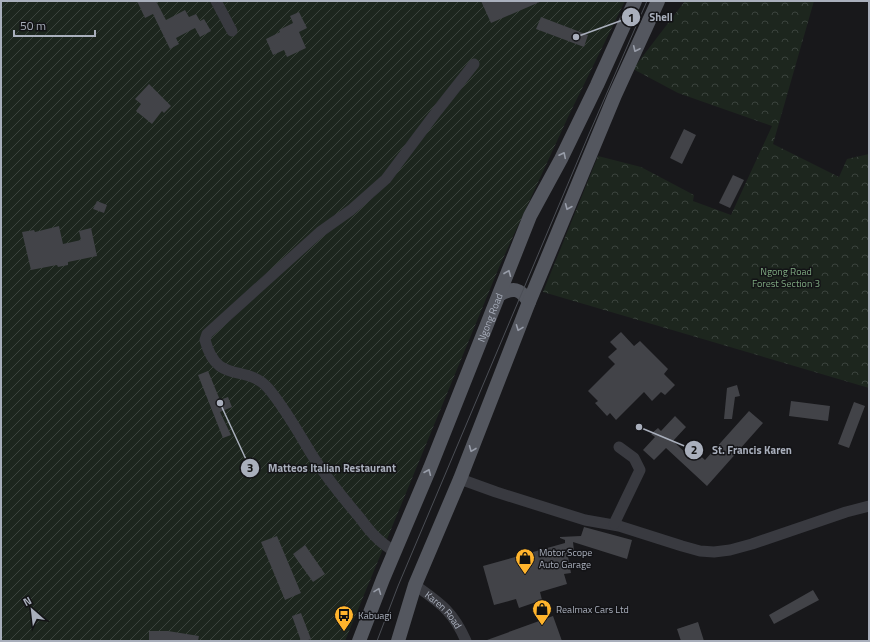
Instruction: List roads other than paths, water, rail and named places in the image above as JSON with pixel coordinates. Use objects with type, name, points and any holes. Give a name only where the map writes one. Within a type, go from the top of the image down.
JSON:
[{"type":"main road","name":"Ngong Road","points":[[359,641],[394,552],[430,468],[530,216],[561,159],[597,85],[635,1]]},
{"type":"main road","points":[[398,641],[414,585],[460,479],[529,302],[615,95],[658,1]]},
{"type":"main road","points":[[499,295],[509,290],[516,290],[524,293],[529,302]]},
{"type":"street","points":[[216,1],[232,31]]},
{"type":"street","points":[[394,552],[377,538],[343,498],[313,457],[287,415],[262,381],[250,376],[235,373],[218,365],[212,357],[205,340],[207,334],[320,232],[351,210],[386,179],[474,64]]},
{"type":"street","points":[[614,524],[640,470],[634,458],[619,447]]},
{"type":"street","points":[[460,479],[585,520],[614,524],[655,536],[682,546],[700,551],[714,552],[730,550],[752,544],[846,512],[869,506]]},
{"type":"street","name":"Karen Road","points":[[414,585],[447,609],[460,626],[466,641]]},
{"type":"tram line","points":[[377,641],[398,586],[589,134],[647,1]]},
{"type":"place","name":"Shell","points":[[576,37]]},
{"type":"place","name":"Matteos Italian Restaurant","points":[[220,403]]},
{"type":"place","name":"St. Francis Karen","points":[[639,427]]},
{"type":"place","name":"Motor Scope Auto Garage","points":[[525,575]]},
{"type":"place","name":"Realmax Cars Ltd","points":[[542,626]]},
{"type":"place","name":"Kabuagi","points":[[344,632]]},
{"type":"park label","name":"Ngong Road Forest Section 3","points":[[786,276]]}]
